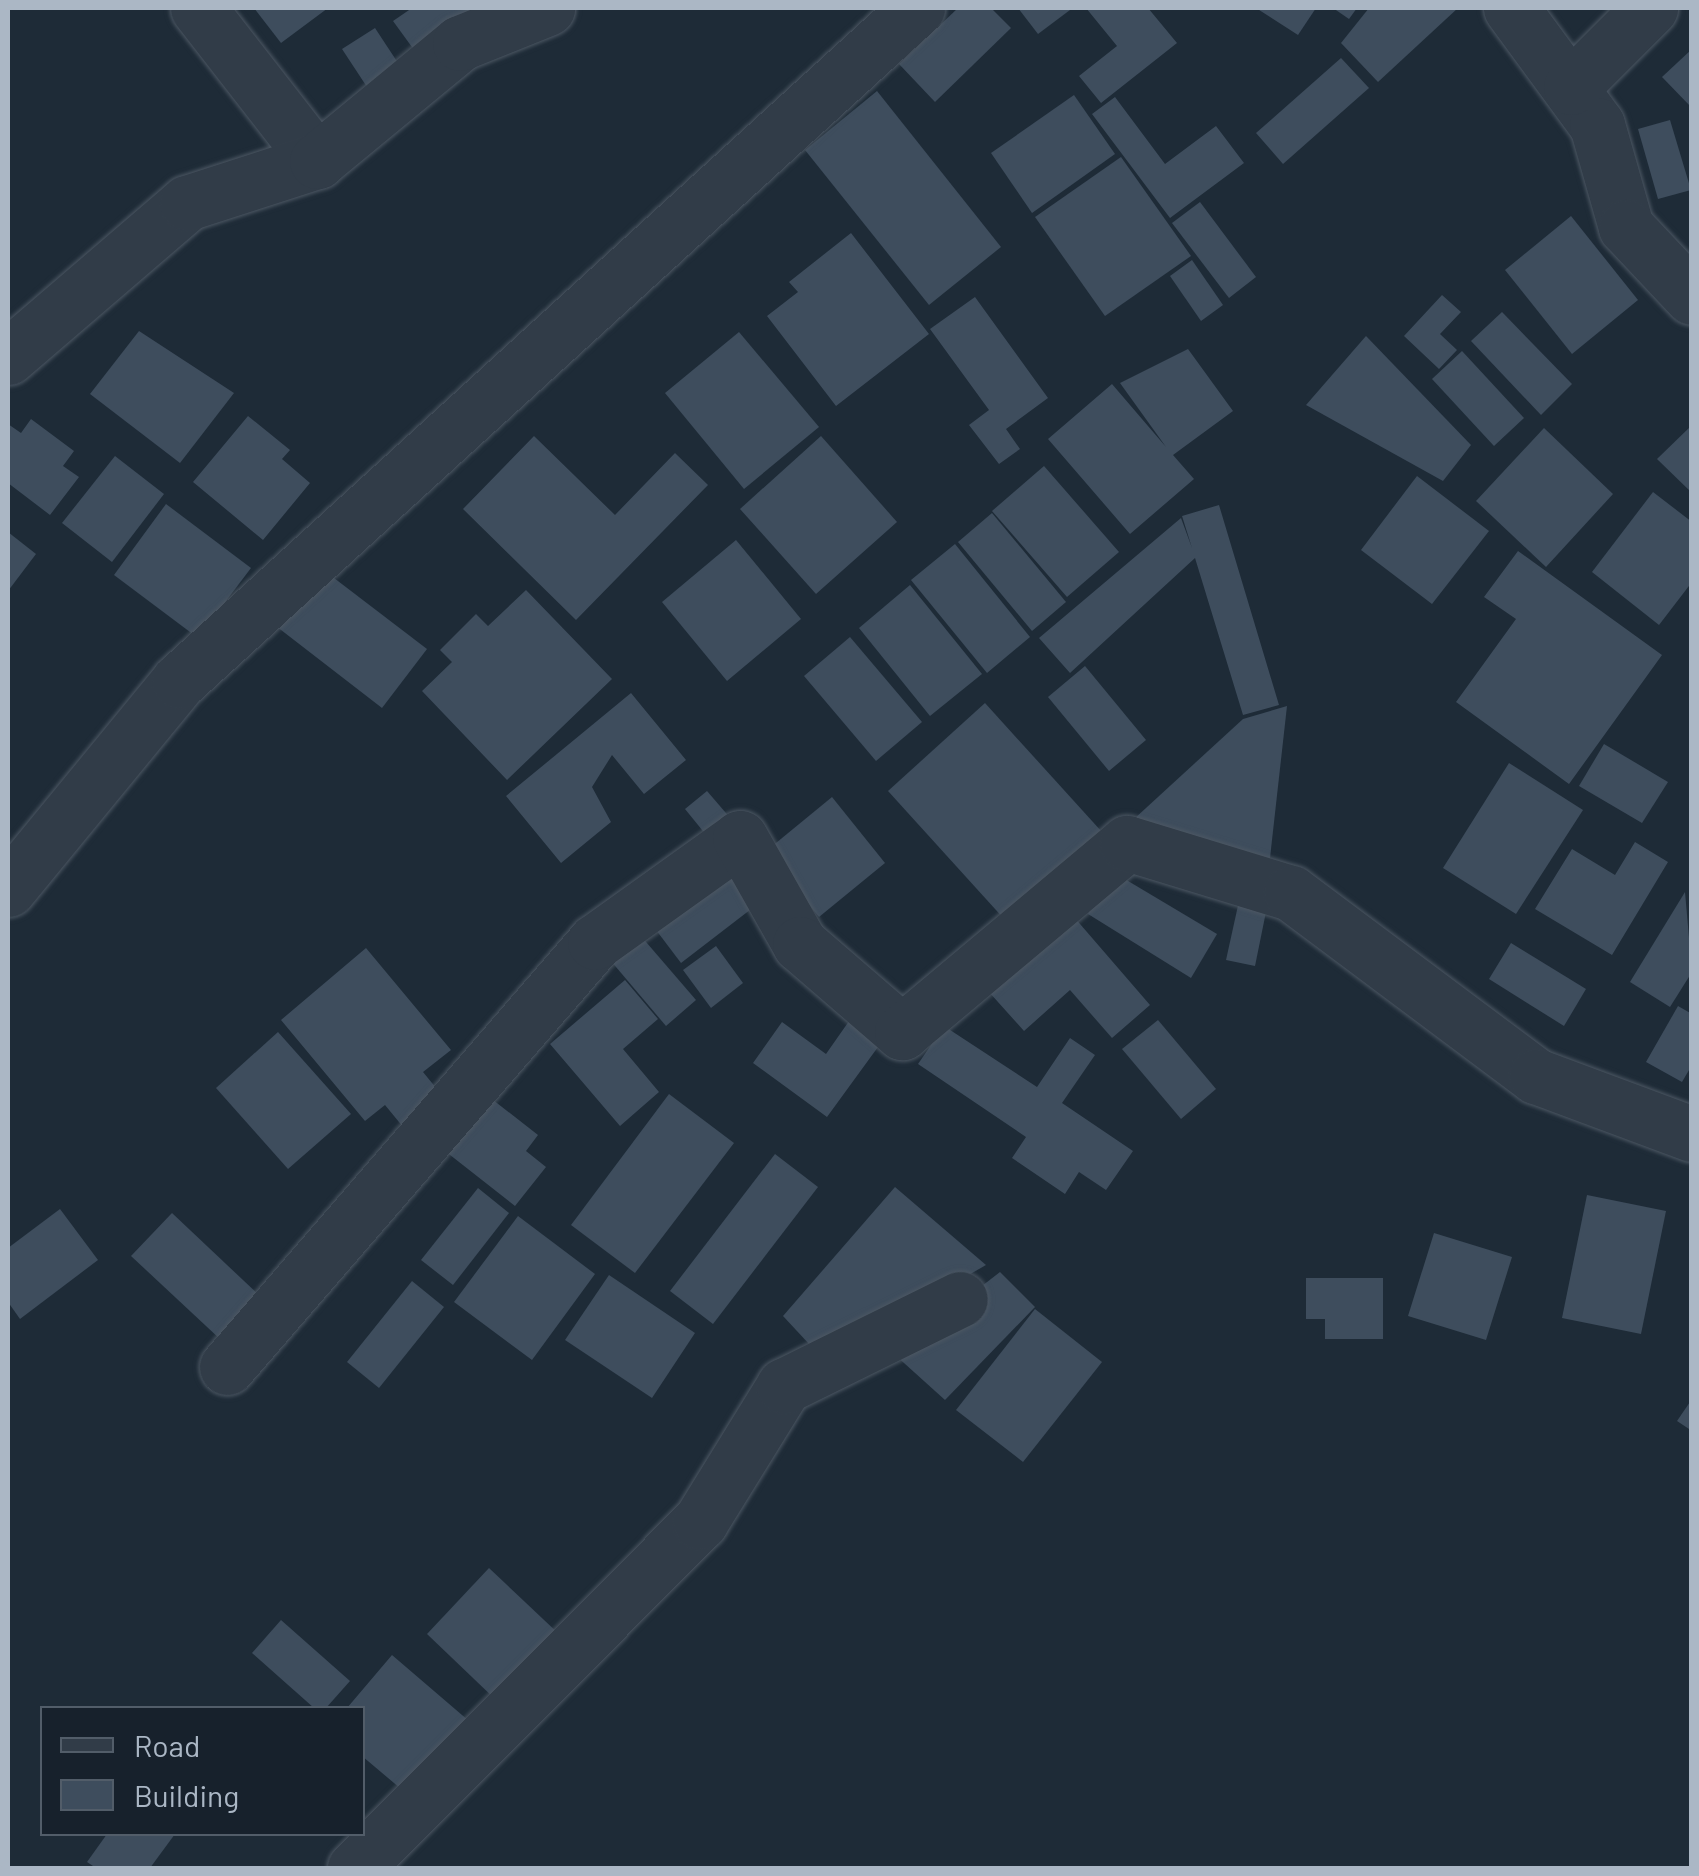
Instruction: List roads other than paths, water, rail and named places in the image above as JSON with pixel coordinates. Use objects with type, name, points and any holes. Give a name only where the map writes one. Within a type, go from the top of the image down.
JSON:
[{"type":"street","points":[[198,8],[317,161]]},
{"type":"street","points":[[8,357],[186,202],[317,161],[460,43],[547,8]]},
{"type":"street","points":[[8,889],[179,680],[917,8]]},
{"type":"street","points":[[1511,8],[1598,125],[1626,227],[1692,297]]},
{"type":"street","points":[[1571,87],[1650,8]]},
{"type":"street","points":[[227,1367],[595,942],[740,838],[800,944],[902,1032],[1127,842],[1291,893],[1536,1076],[1692,1134]]},
{"type":"street","points":[[355,1868],[700,1522],[784,1386],[960,1299]]}]
